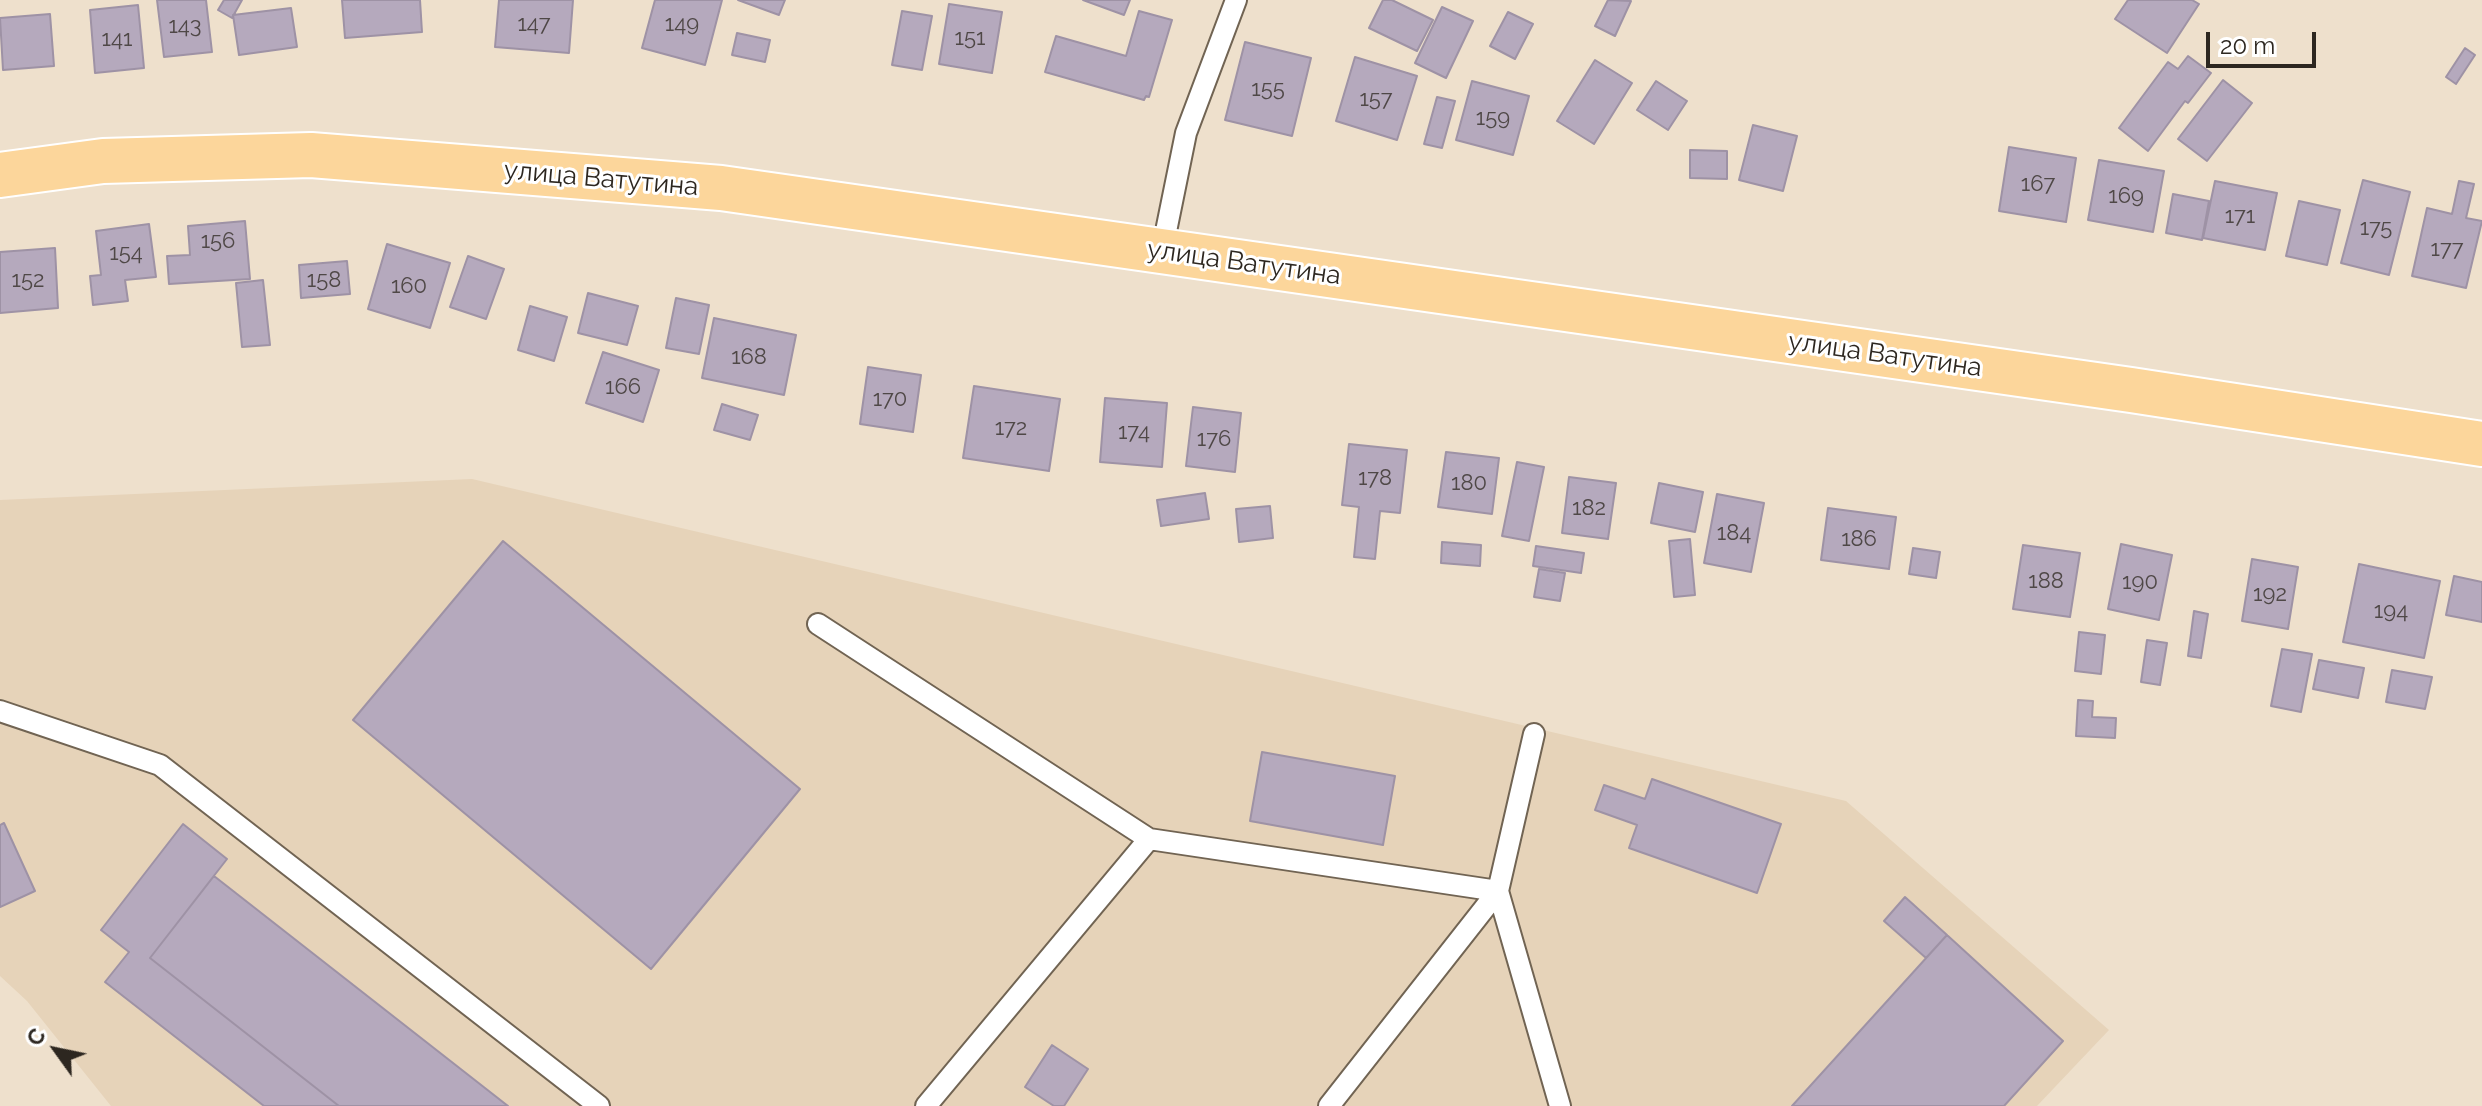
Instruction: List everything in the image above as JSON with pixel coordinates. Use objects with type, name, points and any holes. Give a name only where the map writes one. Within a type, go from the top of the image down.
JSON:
[{"type":"main road","name":"улица Ватутина","points":[[0,175],[103,161],[311,155],[721,188],[2131,390],[2482,444]]},
{"type":"lane","points":[[1162,251],[1186,133],[1236,0]]},
{"type":"lane","points":[[818,624],[1149,839],[1498,891]]},
{"type":"lane","points":[[0,711],[160,765],[599,1106]]},
{"type":"lane","points":[[1329,1106],[1498,891],[1534,734]]},
{"type":"lane","points":[[926,1106],[1149,839]]},
{"type":"lane","points":[[1498,891],[1560,1106]]},
{"type":"shaded area","points":[[472,479],[1846,801],[2109,1030],[2037,1106],[111,1106],[27,1001],[0,976],[0,500]]},
{"type":"building","points":[[157,0],[206,0],[212,52],[164,57]]},
{"type":"building","points":[[224,0],[242,0],[232,18],[218,10]]},
{"type":"building","points":[[342,0],[420,0],[422,32],[345,38]]},
{"type":"building","points":[[499,0],[573,0],[569,53],[495,47]]},
{"type":"building","points":[[655,0],[722,0],[705,65],[642,48]]},
{"type":"building","points":[[738,0],[785,0],[779,15]]},
{"type":"building","points":[[1083,0],[1130,0],[1124,15]]},
{"type":"building","points":[[1383,0],[1392,0],[1433,20],[1417,51],[1369,28]]},
{"type":"building","points":[[1608,0],[1631,1],[1615,36],[1595,26]]},
{"type":"building","points":[[2128,0],[2192,0],[2199,4],[2167,53],[2115,19]]},
{"type":"building","points":[[949,4],[1002,12],[992,73],[939,64]]},
{"type":"building","points":[[138,5],[144,68],[95,73],[90,10]]},
{"type":"building","points":[[1442,7],[1473,21],[1446,78],[1415,63]]},
{"type":"building","points":[[291,8],[297,47],[239,55],[233,15]]},
{"type":"building","points":[[902,11],[932,16],[922,70],[892,65]]},
{"type":"building","points":[[1139,11],[1172,20],[1149,97],[1146,96],[1144,100],[1045,72],[1056,36],[1126,56]]},
{"type":"building","points":[[1508,12],[1533,24],[1515,59],[1490,46]]},
{"type":"building","points":[[50,14],[54,66],[3,70],[0,18]]},
{"type":"building","points":[[737,33],[770,40],[765,62],[732,55]]},
{"type":"building","points":[[1245,42],[1311,58],[1292,136],[1225,120]]},
{"type":"building","points":[[2465,48],[2475,55],[2456,84],[2446,77]]},
{"type":"building","points":[[2188,56],[2211,73],[2188,103],[2185,101],[2148,151],[2119,128],[2168,62],[2178,69]]},
{"type":"building","points":[[1355,57],[1417,76],[1397,140],[1336,121]]},
{"type":"building","points":[[1595,60],[1632,83],[1594,144],[1557,121]]},
{"type":"building","points":[[2223,80],[2252,103],[2207,161],[2178,139]]},
{"type":"building","points":[[1472,81],[1529,96],[1513,155],[1456,140]]},
{"type":"building","points":[[1656,81],[1687,101],[1668,130],[1637,110]]},
{"type":"building","points":[[1437,97],[1455,101],[1442,148],[1424,144]]},
{"type":"building","points":[[1753,125],[1797,136],[1783,191],[1739,180]]},
{"type":"building","points":[[2009,147],[2076,158],[2066,222],[1999,211]]},
{"type":"building","points":[[1690,150],[1727,151],[1727,179],[1690,178]]},
{"type":"building","points":[[2099,160],[2164,171],[2153,232],[2088,220]]},
{"type":"building","points":[[2363,180],[2410,192],[2389,275],[2341,263]]},
{"type":"building","points":[[2215,181],[2277,193],[2265,250],[2203,238]]},
{"type":"building","points":[[2459,181],[2474,184],[2466,218],[2482,221],[2466,288],[2412,276],[2427,208],[2452,214]]},
{"type":"building","points":[[2173,194],[2209,201],[2202,240],[2166,233]]},
{"type":"building","points":[[2299,201],[2340,210],[2327,265],[2286,256]]},
{"type":"building","points":[[245,221],[250,279],[169,284],[167,256],[190,255],[188,226]]},
{"type":"building","points":[[149,224],[156,277],[125,280],[128,301],[93,305],[90,276],[101,275],[96,231]]},
{"type":"building","points":[[387,244],[450,263],[430,328],[368,309]]},
{"type":"building","points":[[55,248],[58,308],[0,313],[0,252]]},
{"type":"building","points":[[468,256],[504,269],[486,319],[450,307]]},
{"type":"building","points":[[347,261],[350,294],[301,298],[299,265]]},
{"type":"building","points":[[263,280],[270,345],[242,347],[236,283]]},
{"type":"building","points":[[588,293],[638,306],[627,345],[578,333]]},
{"type":"building","points":[[676,298],[709,305],[699,354],[666,348]]},
{"type":"building","points":[[530,306],[567,317],[554,361],[518,350]]},
{"type":"building","points":[[714,318],[796,335],[784,395],[702,378]]},
{"type":"building","points":[[603,352],[659,370],[643,422],[586,403]]},
{"type":"building","points":[[868,367],[921,375],[913,432],[860,424]]},
{"type":"building","points":[[974,386],[1060,399],[1049,471],[963,458]]},
{"type":"building","points":[[1105,398],[1167,403],[1162,467],[1100,462]]},
{"type":"building","points":[[722,404],[758,415],[750,440],[714,430]]},
{"type":"building","points":[[1193,407],[1241,413],[1235,472],[1186,466]]},
{"type":"building","points":[[1349,444],[1407,450],[1400,513],[1380,511],[1375,559],[1354,557],[1359,507],[1342,505]]},
{"type":"building","points":[[1446,452],[1499,458],[1492,514],[1438,507]]},
{"type":"building","points":[[1517,462],[1544,467],[1529,541],[1502,536]]},
{"type":"building","points":[[1569,477],[1616,483],[1608,539],[1562,533]]},
{"type":"building","points":[[1659,483],[1703,492],[1695,532],[1651,523]]},
{"type":"building","points":[[1205,493],[1209,519],[1161,526],[1157,500]]},
{"type":"building","points":[[1717,494],[1764,503],[1751,572],[1704,563]]},
{"type":"building","points":[[1270,506],[1273,538],[1239,542],[1236,509]]},
{"type":"building","points":[[1828,508],[1896,517],[1889,569],[1821,560]]},
{"type":"building","points":[[1690,539],[1695,595],[1674,597],[1669,541]]},
{"type":"building","points":[[503,541],[800,789],[651,969],[353,720]]},
{"type":"building","points":[[1442,542],[1481,545],[1480,566],[1441,563]]},
{"type":"building","points":[[2121,544],[2172,555],[2159,620],[2108,609]]},
{"type":"building","points":[[2023,545],[2080,553],[2070,617],[2013,609]]},
{"type":"building","points":[[1536,546],[1584,553],[1581,573],[1533,566]]},
{"type":"building","points":[[1913,548],[1940,552],[1936,578],[1909,574]]},
{"type":"building","points":[[2252,559],[2298,567],[2288,629],[2242,621]]},
{"type":"building","points":[[2359,564],[2440,581],[2424,658],[2343,642]]},
{"type":"building","points":[[1539,569],[1565,573],[1560,601],[1534,597]]},
{"type":"building","points":[[2454,576],[2482,582],[2482,622],[2446,615]]},
{"type":"building","points":[[2194,611],[2208,614],[2201,658],[2188,656]]},
{"type":"building","points":[[2079,632],[2105,635],[2101,674],[2075,671]]},
{"type":"building","points":[[2147,640],[2167,643],[2160,685],[2141,682]]},
{"type":"building","points":[[2282,649],[2312,654],[2301,712],[2271,706]]},
{"type":"building","points":[[2319,660],[2364,668],[2358,698],[2313,689]]},
{"type":"building","points":[[2392,670],[2432,677],[2425,709],[2386,702]]},
{"type":"building","points":[[2078,700],[2093,701],[2092,717],[2116,718],[2115,738],[2076,736]]},
{"type":"building","points":[[1262,752],[1395,776],[1383,845],[1250,821]]},
{"type":"building","points":[[1652,779],[1781,824],[1757,893],[1629,848],[1637,825],[1595,810],[1604,785],[1645,799]]},
{"type":"building","points":[[4,823],[35,891],[0,907],[0,825]]},
{"type":"building","points":[[183,824],[227,859],[150,958],[339,1106],[264,1106],[105,982],[129,952],[101,930]]},
{"type":"building","points":[[214,876],[508,1106],[339,1106],[150,958]]},
{"type":"building","points":[[1905,897],[1947,935],[1926,958],[1884,921]]},
{"type":"building","points":[[1947,935],[2063,1041],[2004,1106],[1792,1106]]},
{"type":"building","points":[[1052,1045],[1088,1069],[1064,1106],[1054,1106],[1025,1087]]}]
